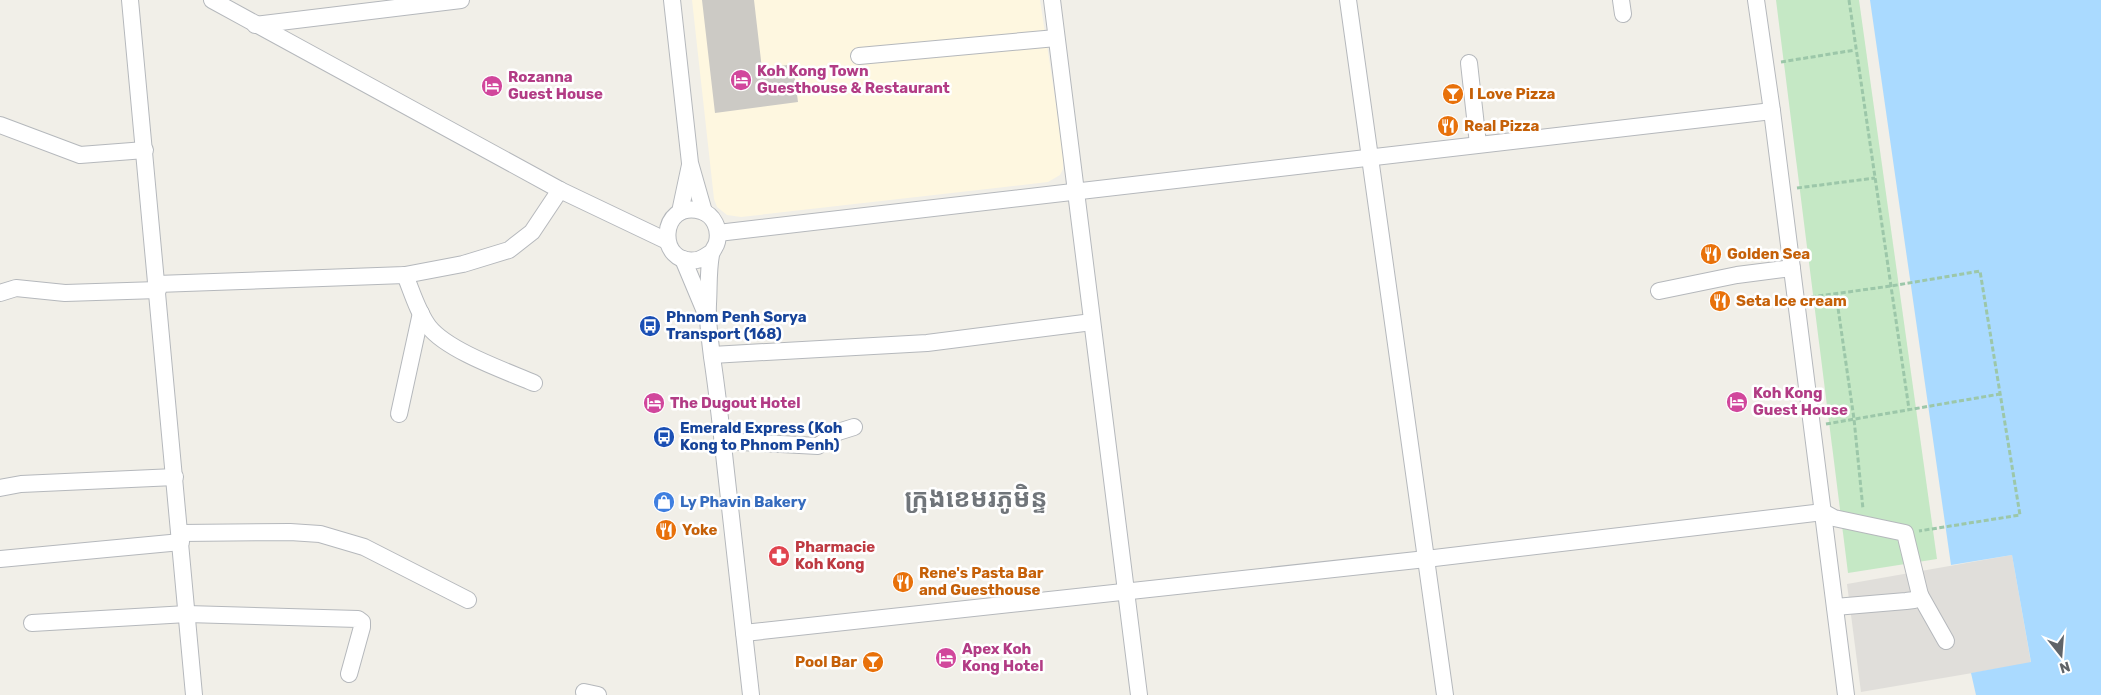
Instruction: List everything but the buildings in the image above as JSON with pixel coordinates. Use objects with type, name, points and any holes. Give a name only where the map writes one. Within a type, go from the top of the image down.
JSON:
[{"type":"street","points":[[130,0],[146,150],[194,695]]},
{"type":"street","points":[[212,0],[560,190],[636,228],[667,241]]},
{"type":"street","points":[[255,25],[461,0]]},
{"type":"street","points":[[672,0],[690,163],[704,212],[716,224],[718,233],[717,244],[711,253],[698,260],[683,259],[676,255],[667,241],[667,231],[675,217],[690,163]]},
{"type":"street","points":[[1052,0],[1139,695]]},
{"type":"street","points":[[1348,0],[1445,695]]},
{"type":"street","points":[[1756,0],[1772,110],[1846,695]]},
{"type":"street","points":[[859,56],[1056,38]]},
{"type":"street","points":[[1469,63],[1478,144]]},
{"type":"street","points":[[718,233],[1772,110]]},
{"type":"street","points":[[0,125],[80,155],[146,150]]},
{"type":"street","points":[[0,293],[16,288],[65,293],[405,275],[463,264],[509,250],[532,232],[560,190]]},
{"type":"street","points":[[636,228],[675,217],[692,209],[704,212]]},
{"type":"street","points":[[711,253],[708,318],[751,695]]},
{"type":"street","points":[[683,259],[708,318]]},
{"type":"street","points":[[1660,291],[1736,274],[1792,268]]},
{"type":"street","points":[[405,275],[421,313],[430,328],[470,356],[534,383]]},
{"type":"street","points":[[399,414],[421,313]]},
{"type":"street","points":[[712,355],[928,343],[1092,322]]},
{"type":"street","points":[[722,441],[818,446],[838,432],[854,427]]},
{"type":"street","points":[[0,488],[21,484],[174,477]]},
{"type":"street","points":[[744,633],[1426,559],[1823,512],[1834,518],[1904,533],[1920,595],[1946,641]]},
{"type":"street","points":[[0,559],[180,537],[290,532],[320,534],[364,547],[468,600]]},
{"type":"street","points":[[1835,607],[1914,600],[1920,595]]},
{"type":"street","points":[[32,624],[187,614],[358,619],[362,622],[362,627],[349,674]]},
{"type":"path","points":[[1849,0],[1909,409]]},
{"type":"path","points":[[1778,63],[1855,50]]},
{"type":"path","points":[[1794,189],[1875,178]]},
{"type":"path","points":[[1808,298],[1980,270],[2020,515],[1904,533]]},
{"type":"path","points":[[1836,294],[1854,419],[1865,524]]},
{"type":"path","points":[[1824,424],[2000,394]]},
{"type":"shaded area","points":[[692,0],[1040,0],[1063,150],[1063,169],[1060,175],[1048,182],[741,217],[727,215],[717,207],[714,199]]},
{"type":"shaded area","points":[[2012,555],[2031,663],[1861,692],[1847,584]]},
{"type":"green space","points":[[1776,0],[1859,0],[1937,559],[1848,573]]},
{"type":"water","points":[[1870,0],[2101,0],[2101,695],[1976,695],[1971,673],[2031,662],[2012,555],[1951,565]]},
{"type":"place","name":"Koh Kong Town Guesthouse & Restaurant","points":[[741,80]]},
{"type":"place","name":"Rozanna Guest House","points":[[492,86]]},
{"type":"place","name":"I Love Pizza","points":[[1453,94]]},
{"type":"place","name":"Real Pizza","points":[[1448,126]]},
{"type":"place","name":"Golden Sea","points":[[1711,254]]},
{"type":"place","name":"Seta Ice cream","points":[[1720,301]]},
{"type":"place","name":"Phnom Penh Sorya Transport (168)","points":[[650,326]]},
{"type":"place","name":"Koh Kong Guest House","points":[[1737,402]]},
{"type":"place","name":"The Dugout Hotel","points":[[654,403]]},
{"type":"place","name":"Emerald Express (Koh Kong to Phnom Penh)","points":[[664,437]]},
{"type":"place","name":"Ly Phavin Bakery","points":[[664,502]]},
{"type":"place","name":"Yoke","points":[[666,530]]},
{"type":"place","name":"Pharmacie Koh Kong","points":[[779,556]]},
{"type":"place","name":"Rene's Pasta Bar and Guesthouse","points":[[903,582]]},
{"type":"place","name":"Apex Koh Kong Hotel","points":[[946,658]]},
{"type":"place","name":"Pool Bar","points":[[873,662]]},
{"type":"district","name":"ក្រុងខេមរភូមិន្ទ","points":[[976,498]]}]
